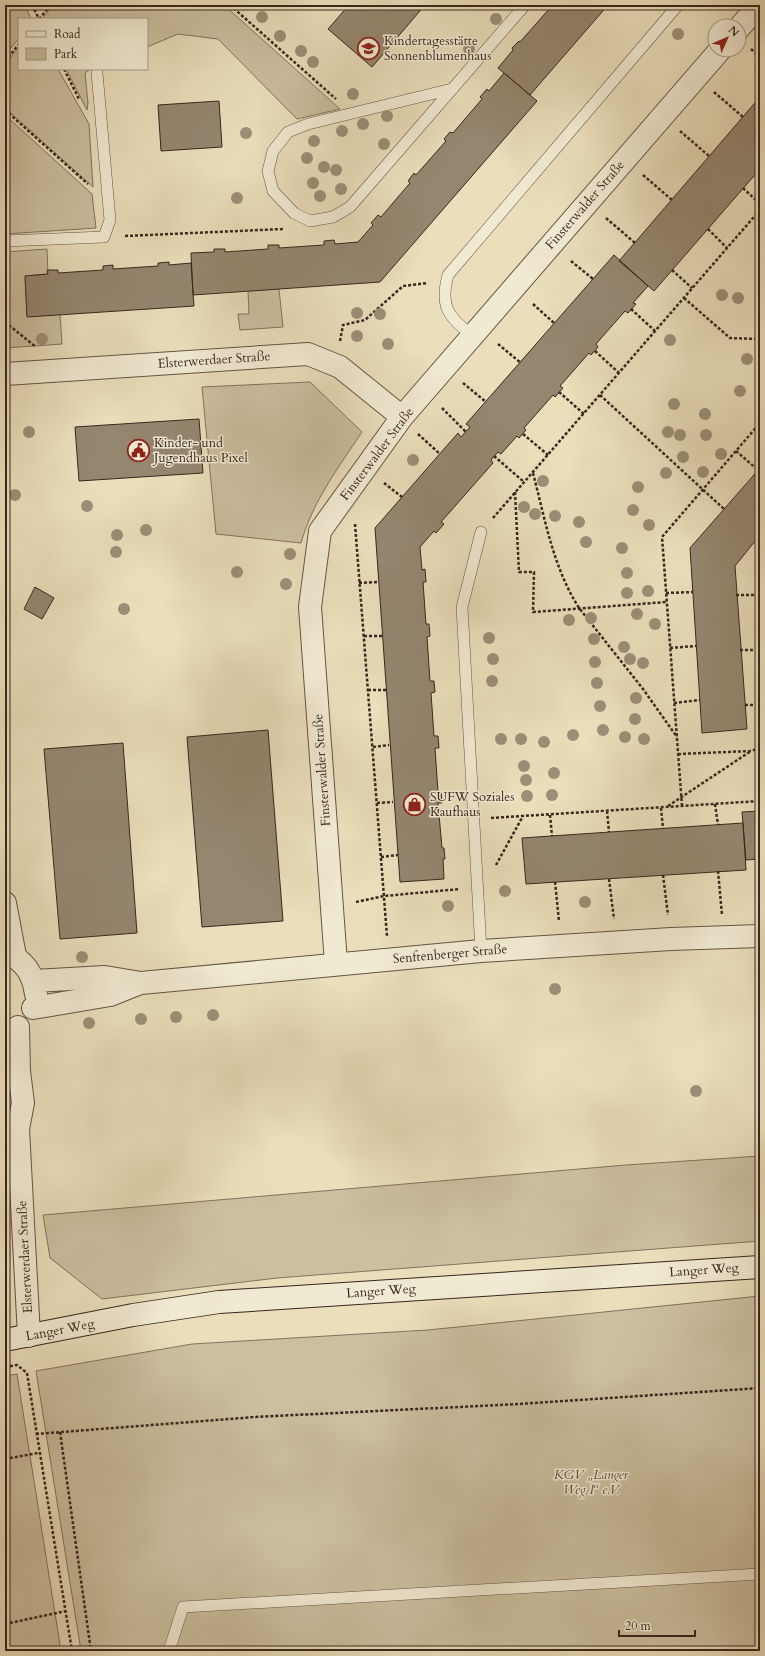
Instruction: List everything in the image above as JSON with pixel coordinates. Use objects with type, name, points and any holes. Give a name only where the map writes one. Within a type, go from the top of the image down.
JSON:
[{"type":"street","points":[[747,19],[759,5]]},
{"type":"street","name":"Finsterwalder Straße","points":[[336,963],[310,607],[320,531],[402,417],[713,58]]},
{"type":"street","name":"Elsterwerdaer Straße","points":[[5,374],[308,354],[340,367],[402,417]]},
{"type":"street","points":[[5,903],[10,954],[30,972],[34,981],[36,995],[33,1008],[25,1022],[12,1031]]},
{"type":"street","name":"Senftenberger Straße","points":[[34,981],[105,977],[141,983],[244,974],[336,963],[481,951],[671,939],[760,936]]},
{"type":"street","name":"Senftenberger Straße","points":[[33,1008],[110,995],[141,983]]},
{"type":"street","name":"Elsterwerdaer Straße","points":[[12,1031],[23,1103],[18,1129],[29,1336]]},
{"type":"street","points":[[5,1112],[18,1129]]},
{"type":"street","name":"Langer Weg","points":[[5,1340],[133,1315],[219,1302],[760,1267]]},
{"type":"lane","points":[[452,89],[308,124],[288,132],[273,151],[268,171],[273,191],[294,213],[310,221],[333,217],[350,207],[525,5]]},
{"type":"lane","points":[[472,335],[453,321],[446,308],[443,291],[448,275],[678,5]]},
{"type":"lane","points":[[5,241],[104,237],[110,220],[97,73]]},
{"type":"lane","points":[[481,532],[462,607],[472,818],[481,951]]},
{"type":"lane","points":[[169,1651],[183,1607],[760,1574]]},
{"type":"path","points":[[32,5],[38,18]]},
{"type":"path","points":[[40,18],[51,5]]},
{"type":"path","points":[[230,5],[352,113]]},
{"type":"path","points":[[5,61],[18,45]]},
{"type":"path","points":[[751,49],[760,57]]},
{"type":"path","points":[[714,92],[743,117]]},
{"type":"path","points":[[5,110],[96,192],[108,195]]},
{"type":"path","points":[[680,131],[709,156]]},
{"type":"path","points":[[643,174],[672,200]]},
{"type":"path","points":[[743,188],[760,204]]},
{"type":"path","points":[[481,532],[760,210]]},
{"type":"path","points":[[606,218],[635,243]]},
{"type":"path","points":[[104,237],[286,229]]},
{"type":"path","points":[[708,229],[727,248]]},
{"type":"path","points":[[571,261],[593,279]]},
{"type":"path","points":[[672,270],[692,288]]},
{"type":"path","points":[[340,342],[343,324],[365,320],[403,286],[446,280]]},
{"type":"path","points":[[684,298],[730,338],[760,339]]},
{"type":"path","points":[[533,304],[554,323]]},
{"type":"path","points":[[631,309],[655,331]]},
{"type":"path","points":[[5,322],[41,351]]},
{"type":"path","points":[[498,344],[521,363]]},
{"type":"path","points":[[595,351],[619,373]]},
{"type":"path","points":[[463,383],[486,402]]},
{"type":"path","points":[[559,392],[584,414]]},
{"type":"path","points":[[600,394],[724,509]]},
{"type":"path","points":[[441,408],[466,432]]},
{"type":"path","points":[[682,806],[662,537],[760,423]]},
{"type":"path","points":[[418,434],[440,454]]},
{"type":"path","points":[[523,434],[548,455]]},
{"type":"path","points":[[736,451],[758,470]]},
{"type":"path","points":[[494,456],[524,482]]},
{"type":"path","points":[[532,473],[557,564],[571,595],[579,608],[643,689],[677,737]]},
{"type":"path","points":[[379,479],[402,497]]},
{"type":"path","points":[[515,492],[519,572],[534,572],[533,612],[667,602]]},
{"type":"path","points":[[354,523],[387,938]]},
{"type":"path","points":[[756,541],[760,545]]},
{"type":"path","points":[[359,583],[379,582]]},
{"type":"path","points":[[666,593],[693,592]]},
{"type":"path","points":[[736,595],[760,595]]},
{"type":"path","points":[[364,636],[382,636]]},
{"type":"path","points":[[670,648],[696,646]]},
{"type":"path","points":[[740,650],[760,650]]},
{"type":"path","points":[[368,690],[387,690]]},
{"type":"path","points":[[674,703],[700,700]]},
{"type":"path","points":[[745,705],[760,705]]},
{"type":"path","points":[[373,747],[389,745]]},
{"type":"path","points":[[666,807],[751,752],[760,748]]},
{"type":"path","points":[[678,754],[751,752]]},
{"type":"path","points":[[472,818],[550,815],[760,801]]},
{"type":"path","points":[[377,803],[393,802]]},
{"type":"path","points":[[715,804],[718,825]]},
{"type":"path","points":[[660,808],[663,828]]},
{"type":"path","points":[[606,811],[609,832]]},
{"type":"path","points":[[550,815],[552,836]]},
{"type":"path","points":[[495,868],[522,816]]},
{"type":"path","points":[[381,857],[398,855]]},
{"type":"path","points":[[718,871],[724,937]]},
{"type":"path","points":[[663,875],[671,939]]},
{"type":"path","points":[[609,879],[618,943]]},
{"type":"path","points":[[555,882],[562,946]]},
{"type":"path","points":[[354,902],[384,896],[461,889]]},
{"type":"path","points":[[5,1367],[17,1365],[26,1373],[72,1651]]},
{"type":"path","points":[[36,1434],[255,1417],[519,1404],[760,1388]]},
{"type":"path","points":[[60,1432],[91,1651]]},
{"type":"path","points":[[5,1459],[38,1452]]},
{"type":"path","points":[[5,1624],[66,1611]]},
{"type":"green space","points":[[5,5],[25,5],[31,18],[18,18],[18,39],[5,55]]},
{"type":"green space","points":[[53,5],[224,5],[340,109],[297,119],[218,39],[178,34],[148,47],[148,18],[43,18]]},
{"type":"green space","points":[[18,48],[18,70],[59,70],[89,124],[93,187],[5,108],[5,64]]},
{"type":"green space","points":[[67,70],[90,70],[85,73],[88,103],[87,110]]},
{"type":"green space","points":[[5,115],[92,194],[96,228],[5,234]]},
{"type":"green space","points":[[47,249],[48,274],[25,276],[27,316],[60,314],[62,344],[5,348],[5,252]]},
{"type":"green space","points":[[279,289],[283,327],[240,330],[238,314],[249,314],[248,291]]},
{"type":"green space","points":[[310,382],[362,432],[319,499],[301,543],[216,534],[202,387]]},
{"type":"green space","points":[[760,1156],[760,1241],[277,1278],[102,1299],[50,1258],[43,1215],[626,1165]]},
{"type":"green space","name":"KGV „Langer Weg I“ e.V.","points":[[760,1296],[760,1651],[81,1651],[36,1371],[192,1344],[428,1330]]},
{"type":"green space","points":[[17,1374],[61,1651],[5,1651],[5,1376]]},
{"type":"building","name":"Kindertagesstätte Sonnenblumenhaus","points":[[349,5],[425,5],[372,67],[328,29]]},
{"type":"building","points":[[549,5],[608,5],[530,95],[498,68],[513,50],[512,48],[519,41],[520,42],[550,8]]},
{"type":"building","points":[[504,73],[537,101],[380,282],[193,295],[191,253],[214,252],[214,249],[225,249],[225,252],[268,249],[268,245],[279,245],[279,248],[324,245],[324,241],[334,240],[335,244],[358,242],[373,225],[371,223],[378,215],[381,217],[410,183],[408,181],[414,173],[416,175],[446,141],[444,139],[450,132],[453,133],[482,99],[480,97],[487,89],[489,91]]},
{"type":"building","points":[[760,97],[760,169],[654,291],[619,261]]},
{"type":"building","points":[[219,101],[222,147],[161,151],[158,105]]},
{"type":"building","points":[[614,255],[648,286],[633,303],[636,304],[628,313],[625,311],[596,344],[598,347],[591,355],[589,353],[560,386],[563,388],[555,397],[553,395],[524,428],[526,430],[519,438],[517,436],[501,454],[498,452],[491,460],[493,463],[441,522],[444,524],[436,533],[434,531],[420,547],[422,570],[425,569],[426,582],[423,582],[426,624],[429,624],[430,636],[427,637],[430,681],[434,681],[435,692],[431,693],[434,736],[438,736],[439,748],[435,748],[438,792],[441,792],[442,803],[438,803],[442,848],[444,848],[445,859],[443,859],[444,879],[400,882],[375,528],[458,433],[461,437],[470,427],[466,424]]},
{"type":"building","points":[[169,262],[169,265],[191,263],[194,306],[27,317],[25,276],[48,274],[47,270],[58,270],[58,273],[103,270],[103,266],[113,265],[113,269],[158,266],[158,263]]},
{"type":"building","name":"Kinder- und Jugendhaus Pixel","points":[[199,419],[203,473],[79,481],[75,427]]},
{"type":"building","points":[[760,468],[760,535],[735,566],[747,729],[702,733],[690,548]]},
{"type":"building","points":[[35,587],[54,598],[42,619],[24,609]]},
{"type":"building","points":[[268,730],[283,921],[202,927],[187,737]]},
{"type":"building","points":[[123,743],[137,933],[60,939],[44,749]]},
{"type":"building","points":[[760,811],[760,859],[746,860],[742,812]]},
{"type":"building","points":[[743,823],[746,870],[526,884],[522,838]]},
{"type":"place","name":"Kindertagesstätte Sonnenblumenhaus","points":[[369,48]]},
{"type":"place","name":"Kinder- und Jugendhaus Pixel","points":[[139,450]]},
{"type":"place","name":"SUFW Soziales Kaufhaus","points":[[415,804]]}]
